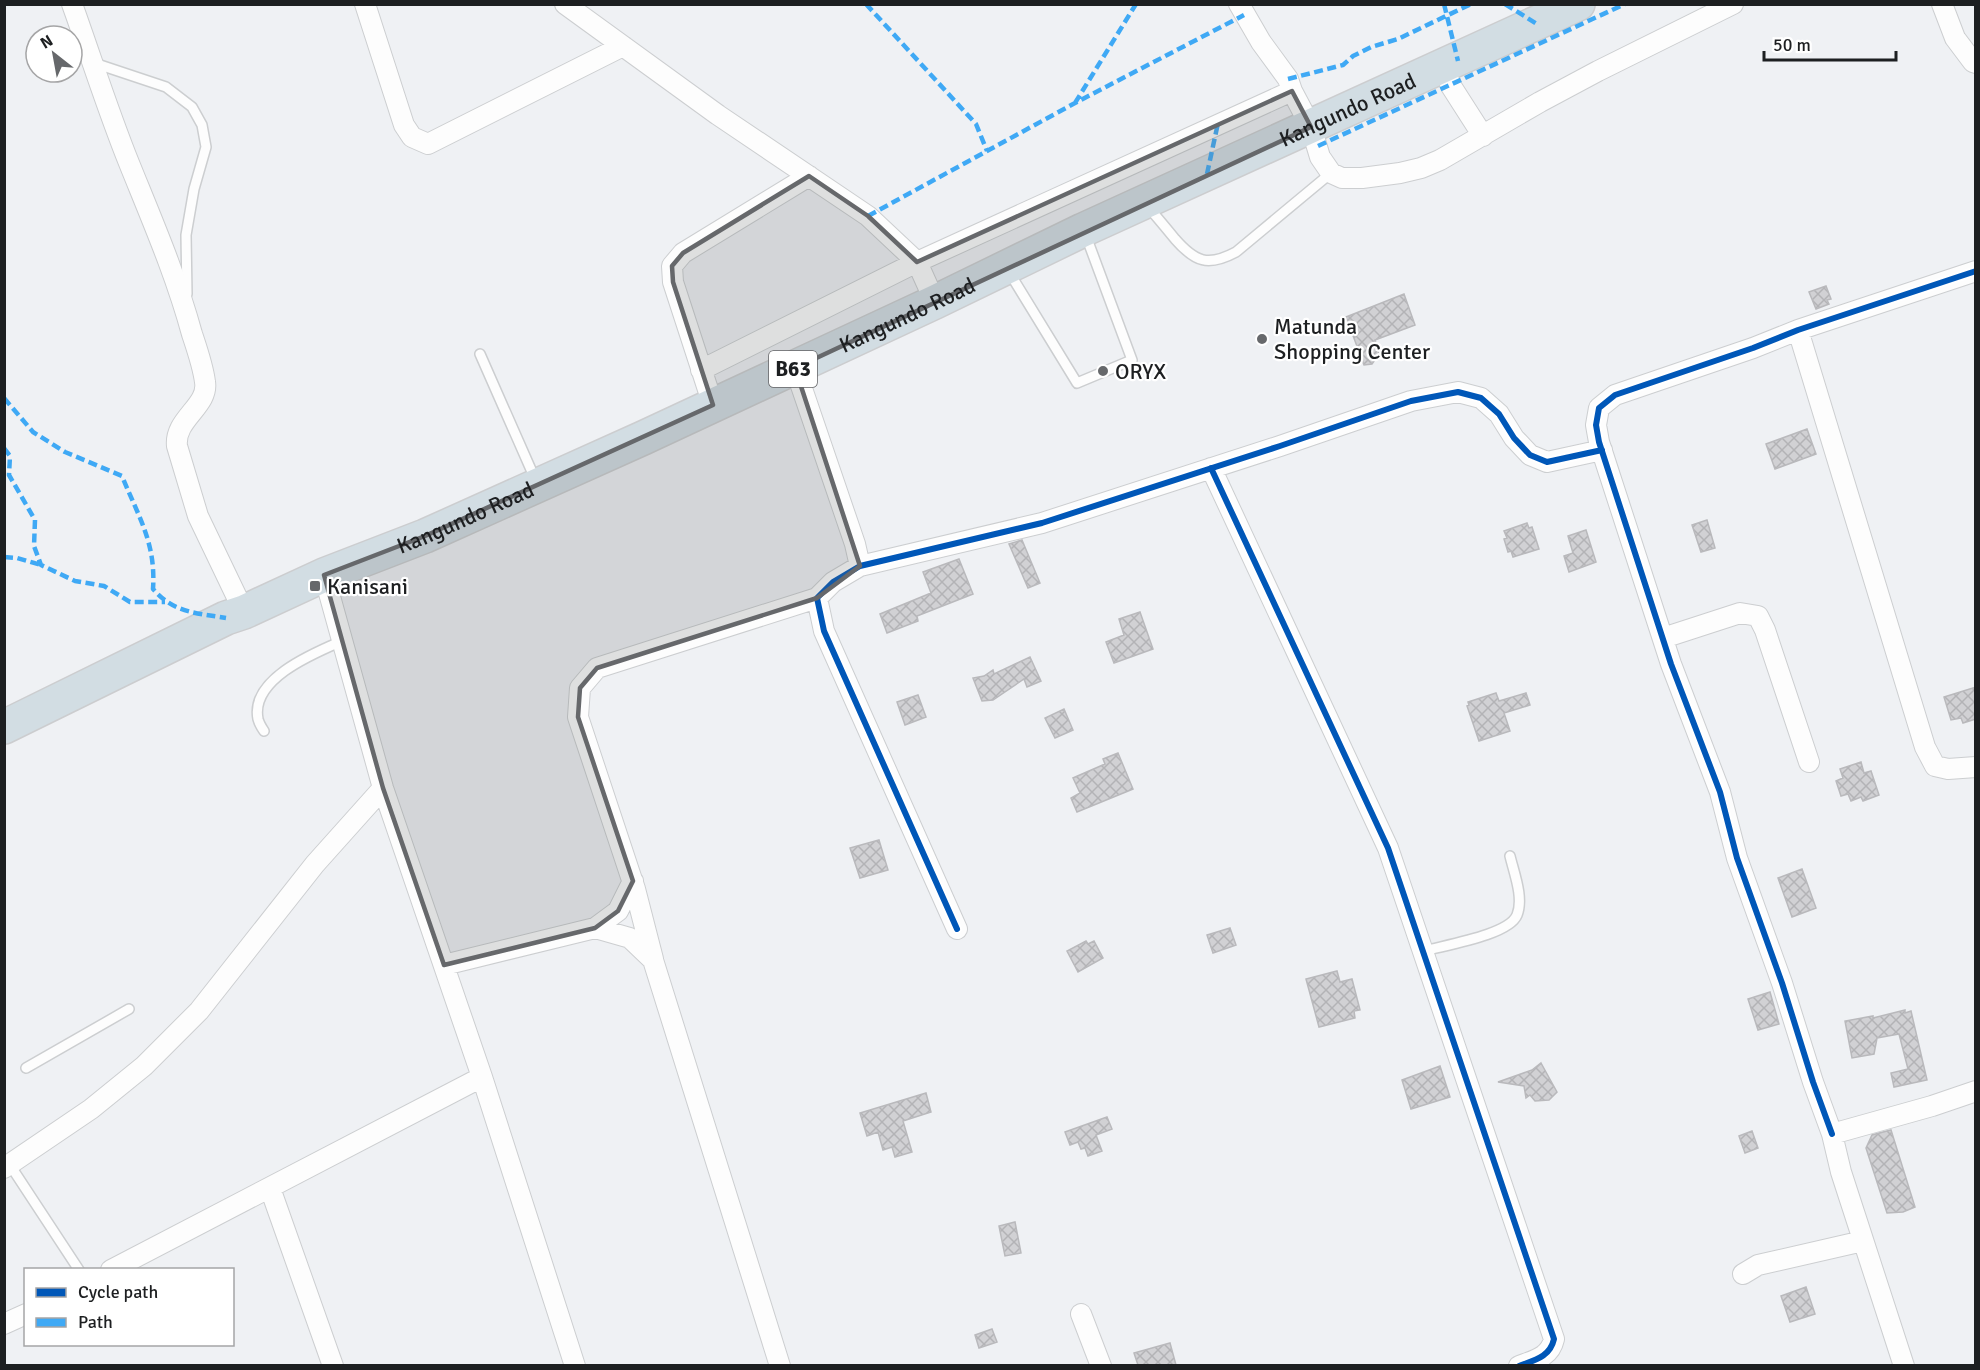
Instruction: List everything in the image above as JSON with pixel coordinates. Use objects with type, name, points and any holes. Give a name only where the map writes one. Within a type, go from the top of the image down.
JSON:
[{"type":"highway","name":"Kangundo Road","points":[[4,727],[215,623],[324,575],[425,536],[795,368],[1083,230],[1578,4]]},
{"type":"street","points":[[72,4],[128,161],[162,242],[187,314],[206,385],[199,401],[179,429],[176,437],[177,446],[198,516],[244,612]]},
{"type":"street","points":[[365,4],[404,125],[412,137],[428,144],[623,46]]},
{"type":"street","points":[[565,4],[718,115],[868,216],[917,262],[935,302]]},
{"type":"street","points":[[1239,4],[1261,42],[1288,80],[1311,127],[1320,157],[1331,173],[1342,178],[1400,173],[1440,160],[1598,71],[1733,4]]},
{"type":"street","points":[[1942,4],[1955,38],[1976,63]]},
{"type":"street","points":[[1444,67],[1451,86],[1482,136]]},
{"type":"street","points":[[701,370],[917,262],[1292,91]]},
{"type":"street","points":[[713,405],[672,282],[672,266],[683,254],[809,176]]},
{"type":"street","points":[[1904,1365],[1841,1172],[1832,1134],[1737,858],[1720,792],[1663,638],[1596,425],[1599,408],[1615,395],[1753,348],[1798,330],[1976,271]]},
{"type":"street","points":[[1798,330],[1925,747],[1935,766],[1948,769],[1976,767]]},
{"type":"street","points":[[795,368],[855,544],[860,567]]},
{"type":"street","points":[[780,1365],[653,960],[633,881],[578,717],[580,688],[597,668],[817,598],[833,582],[860,567],[1042,523],[1411,401],[1458,392],[1481,398],[1499,414],[1514,438],[1530,455],[1547,462],[1602,450]]},
{"type":"street","points":[[1211,468],[1388,848],[1424,951],[1554,1339],[1548,1353],[1519,1365]]},
{"type":"street","points":[[324,575],[383,788],[482,1077],[575,1365]]},
{"type":"street","points":[[817,598],[826,637],[957,929]]},
{"type":"street","points":[[1663,638],[1740,613],[1758,616],[1765,630],[1809,762]]},
{"type":"street","points":[[7,1166],[91,1109],[144,1066],[199,1011],[315,864],[383,788]]},
{"type":"street","points":[[444,965],[595,928],[618,910],[633,881]]},
{"type":"street","points":[[595,928],[630,938],[653,960]]},
{"type":"street","points":[[113,1268],[482,1077]]},
{"type":"street","points":[[1832,1134],[1976,1091]]},
{"type":"street","points":[[270,1188],[333,1365]]},
{"type":"street","points":[[1743,1274],[1758,1265],[1863,1241]]},
{"type":"street","points":[[1081,1314],[1101,1365]]},
{"type":"street","points":[[4,1324],[24,1315]]},
{"type":"lane","points":[[93,62],[166,87],[192,106],[202,125],[206,147],[194,189],[186,235],[187,314]]},
{"type":"lane","points":[[1144,202],[1188,254],[1197,259],[1212,261],[1224,259],[1236,252],[1331,173]]},
{"type":"lane","points":[[1006,267],[1077,383],[1132,360],[1083,230]]},
{"type":"lane","points":[[480,354],[537,485]]},
{"type":"lane","points":[[264,731],[258,718],[258,710],[261,697],[268,686],[276,677],[309,656],[342,641]]},
{"type":"lane","points":[[1424,951],[1499,930],[1511,923],[1517,915],[1520,899],[1510,856]]},
{"type":"lane","points":[[26,1068],[129,1009]]},
{"type":"lane","points":[[7,1166],[78,1268]]},
{"type":"highlighted area","points":[[1292,91],[1311,127],[795,368],[860,566],[817,598],[597,668],[580,688],[578,717],[633,881],[618,911],[595,928],[444,965],[383,788],[324,575],[425,536],[713,405],[673,282],[672,266],[683,253],[809,176],[868,216],[917,262]]},
{"type":"building","points":[[1826,286],[1831,299],[1827,300],[1829,304],[1816,309],[1809,292]]},
{"type":"building","points":[[1404,294],[1415,325],[1375,340],[1379,354],[1372,364],[1364,365],[1346,317]]},
{"type":"building","points":[[1807,429],[1816,454],[1775,469],[1766,444]]},
{"type":"building","points":[[1707,520],[1715,548],[1701,552],[1692,525]]},
{"type":"building","points":[[1527,523],[1529,528],[1532,527],[1539,549],[1513,557],[1511,551],[1508,552],[1504,531]]},
{"type":"building","points":[[1586,530],[1596,562],[1569,572],[1564,556],[1573,553],[1568,536]]},
{"type":"building","points":[[1022,540],[1040,583],[1028,588],[1009,544]]},
{"type":"building","points":[[959,559],[973,594],[917,616],[918,621],[887,633],[880,614],[931,593],[923,572]]},
{"type":"building","points":[[1140,612],[1153,649],[1114,663],[1106,642],[1124,635],[1119,619]]},
{"type":"building","points":[[1030,657],[1041,681],[1027,687],[1024,679],[993,700],[982,701],[973,678],[984,676],[993,670],[994,674]]},
{"type":"building","points":[[1976,687],[1976,719],[1963,723],[1961,718],[1951,720],[1944,697]]},
{"type":"building","points":[[1496,693],[1499,701],[1526,693],[1530,705],[1504,713],[1510,731],[1479,741],[1467,706],[1468,702]]},
{"type":"building","points":[[918,695],[926,717],[905,725],[897,702]]},
{"type":"building","points":[[1064,709],[1073,730],[1055,738],[1045,718]]},
{"type":"building","points":[[1118,753],[1133,789],[1077,812],[1071,798],[1080,793],[1073,778],[1105,764],[1103,759]]},
{"type":"building","points":[[1861,762],[1864,773],[1871,771],[1879,795],[1863,801],[1861,797],[1851,801],[1848,794],[1841,796],[1836,781],[1843,778],[1840,769]]},
{"type":"building","points":[[879,840],[888,870],[860,878],[850,848]]},
{"type":"building","points":[[1802,869],[1816,908],[1792,917],[1778,878]]},
{"type":"building","points":[[1230,928],[1236,945],[1213,953],[1207,935]]},
{"type":"building","points":[[1086,941],[1088,944],[1094,941],[1103,958],[1078,972],[1067,951]]},
{"type":"building","points":[[1337,971],[1340,982],[1352,979],[1360,1010],[1354,1011],[1355,1018],[1319,1027],[1306,979]]},
{"type":"building","points":[[1770,992],[1779,1024],[1758,1030],[1748,999]]},
{"type":"building","points":[[1905,1010],[1905,1013],[1911,1011],[1927,1080],[1894,1087],[1891,1073],[1908,1069],[1899,1034],[1877,1038],[1874,1054],[1852,1058],[1845,1021],[1873,1016],[1873,1018]]},
{"type":"building","points":[[1541,1063],[1557,1092],[1549,1100],[1535,1101],[1530,1095],[1526,1098],[1524,1086],[1498,1082],[1532,1070]]},
{"type":"building","points":[[1440,1066],[1450,1097],[1411,1109],[1402,1080]]},
{"type":"building","points":[[926,1093],[931,1112],[903,1121],[912,1152],[895,1157],[892,1147],[883,1150],[878,1132],[867,1136],[860,1113]]},
{"type":"building","points":[[1107,1117],[1112,1129],[1096,1135],[1102,1151],[1088,1156],[1085,1148],[1081,1149],[1078,1142],[1070,1145],[1065,1132]]},
{"type":"building","points":[[1891,1130],[1915,1207],[1903,1212],[1887,1213],[1866,1148],[1872,1135]]},
{"type":"building","points":[[1752,1131],[1758,1148],[1745,1153],[1739,1136]]},
{"type":"building","points":[[1015,1222],[1021,1253],[1005,1256],[999,1226]]},
{"type":"building","points":[[1806,1287],[1815,1314],[1790,1322],[1781,1296]]},
{"type":"building","points":[[992,1329],[997,1342],[979,1348],[975,1335]]},
{"type":"building","points":[[1170,1343],[1176,1365],[1138,1365],[1134,1353]]},
{"type":"marked path","points":[[866,4],[976,124],[987,151]]},
{"type":"marked path","points":[[1075,103],[1136,4]]},
{"type":"marked path","points":[[1444,4],[1458,61]]},
{"type":"marked path","points":[[1288,79],[1343,65],[1353,56],[1371,47],[1398,39],[1471,4]]},
{"type":"marked path","points":[[1505,4],[1537,24]]},
{"type":"marked path","points":[[1318,146],[1625,4]]},
{"type":"marked path","points":[[868,216],[1075,103],[1244,15]]},
{"type":"marked path","points":[[1207,174],[1218,123]]},
{"type":"marked path","points":[[4,398],[33,432],[65,452],[122,476],[149,544],[153,589],[161,597],[186,611],[226,618]]},
{"type":"marked path","points":[[4,448],[10,456],[9,475],[35,520],[34,546],[41,565],[75,581],[104,586],[130,602],[165,602]]},
{"type":"marked path","points":[[4,557],[41,565]]},
{"type":"cycle path","points":[[1832,1134],[1782,983],[1737,858],[1720,792],[1671,664],[1599,442],[1596,425],[1599,408],[1615,395],[1753,348],[1798,330],[1976,271]]},
{"type":"cycle path","points":[[957,929],[824,631],[817,598],[833,582],[860,566],[1042,523],[1411,401],[1458,392],[1481,398],[1499,414],[1514,438],[1530,455],[1547,462],[1602,450]]},
{"type":"cycle path","points":[[1211,468],[1388,848],[1554,1339],[1545,1354],[1519,1366]]},
{"type":"place","name":"Matunda Shopping Center","points":[[1262,339]]},
{"type":"place","name":"ORYX","points":[[1103,371]]},
{"type":"place","name":"Kanisani","points":[[315,586]]}]
